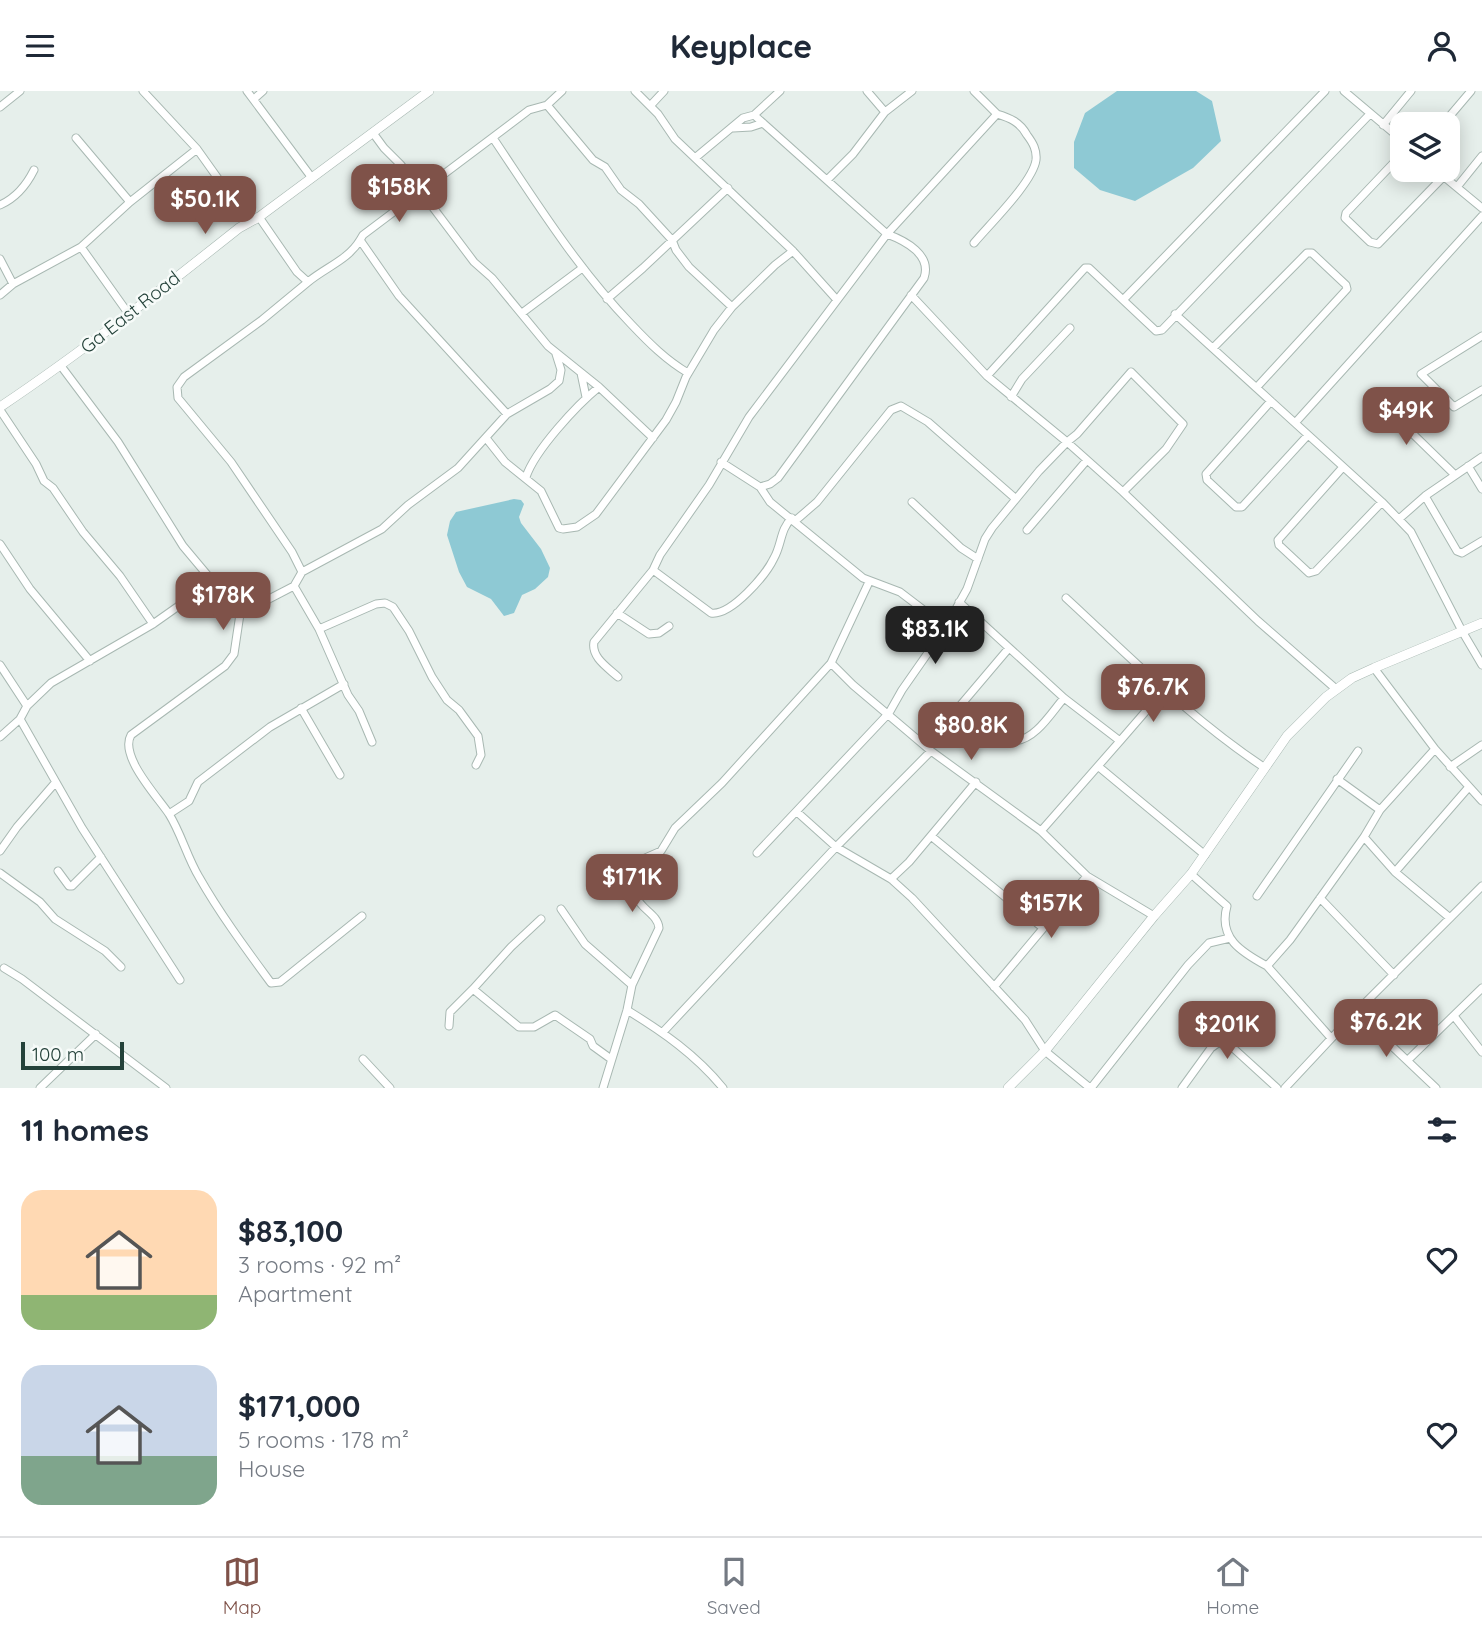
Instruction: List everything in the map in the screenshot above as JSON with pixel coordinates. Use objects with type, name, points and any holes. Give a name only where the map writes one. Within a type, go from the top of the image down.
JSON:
[{"type":"street","points":[[0,107],[20,91]]},
{"type":"street","points":[[143,91],[197,149],[249,222]]},
{"type":"street","points":[[247,91],[312,178]]},
{"type":"street","points":[[254,99],[263,91]]},
{"type":"street","name":"Ga East Road","points":[[0,409],[429,91]]},
{"type":"street","points":[[302,572],[292,552],[231,462],[212,436],[177,398],[177,387],[184,377],[262,320],[325,267],[352,253],[363,235],[529,110],[547,105],[562,91]]},
{"type":"street","points":[[635,91],[675,139],[793,251],[837,300]]},
{"type":"street","points":[[650,106],[664,91]]},
{"type":"street","points":[[695,158],[743,118],[754,115],[780,91]]},
{"type":"street","points":[[867,91],[885,112]]},
{"type":"street","points":[[827,180],[853,154],[885,112],[912,91]]},
{"type":"street","points":[[974,91],[997,114],[1010,118],[1024,129],[1036,151],[1036,163],[1026,182],[974,243]]},
{"type":"street","points":[[1123,300],[1325,91]]},
{"type":"street","points":[[1383,125],[1410,91]]},
{"type":"street","points":[[1453,112],[1471,91]]},
{"type":"street","points":[[1347,92],[1390,131]]},
{"type":"street","points":[[547,105],[593,160],[605,167],[621,190],[639,204],[672,240],[689,267],[732,307]]},
{"type":"street","points":[[618,677],[595,655],[592,646],[653,570],[755,408],[887,234],[997,114]]},
{"type":"street","points":[[987,376],[1086,268],[1156,331],[1162,330],[1370,114]]},
{"type":"street","points":[[754,115],[887,234],[908,243],[926,263],[927,270],[924,278],[778,478],[760,487]]},
{"type":"street","points":[[733,128],[763,123]]},
{"type":"street","points":[[373,133],[401,165],[474,262],[492,278],[556,354],[599,387],[653,438]]},
{"type":"street","points":[[76,138],[130,202]]},
{"type":"street","points":[[493,138],[581,269],[669,361],[688,373]]},
{"type":"street","points":[[0,295],[13,284],[81,247],[130,202],[197,149]]},
{"type":"street","points":[[1457,187],[1482,156]]},
{"type":"street","points":[[1390,167],[1346,213],[1345,218],[1370,242],[1378,244],[1438,182]]},
{"type":"street","points":[[0,205],[10,201],[27,183],[34,170]]},
{"type":"street","points":[[1451,182],[1482,208]]},
{"type":"street","points":[[607,299],[727,188]]},
{"type":"street","points":[[1295,423],[1482,216]]},
{"type":"street","points":[[259,217],[308,282]]},
{"type":"street","points":[[360,240],[399,296],[508,414]]},
{"type":"street","points":[[81,247],[128,313]]},
{"type":"street","points":[[486,437],[505,462],[536,485],[548,501],[556,525],[563,529],[577,527],[596,514],[653,438],[677,402],[688,373],[713,330],[732,307],[793,251]]},
{"type":"street","points":[[1213,348],[1307,253],[1312,253],[1347,289],[1256,387]]},
{"type":"street","points":[[0,259],[13,284]]},
{"type":"street","points":[[522,313],[581,269]]},
{"type":"street","points":[[911,295],[987,376],[1124,492],[1258,621],[1336,688]]},
{"type":"street","points":[[1175,314],[1399,519],[1415,539],[1482,665]]},
{"type":"street","points":[[1011,397],[1022,379],[1070,328]]},
{"type":"street","points":[[1482,337],[1421,374],[1454,407],[1482,390]]},
{"type":"street","points":[[240,614],[294,586],[302,572],[382,530],[408,505],[458,468],[508,414],[559,381],[561,370],[556,354]]},
{"type":"street","points":[[61,366],[118,442],[183,546],[240,614],[234,654],[225,666],[131,735],[127,742],[129,753],[151,791],[169,814],[198,876],[271,983],[280,982],[362,916]]},
{"type":"street","points":[[581,373],[586,397]]},
{"type":"street","points":[[757,853],[889,713],[946,627],[967,589],[985,539],[1016,499],[1067,442],[1077,435],[1129,373],[1132,373],[1184,424],[1166,449],[1124,492]]},
{"type":"street","points":[[526,477],[533,460],[586,397],[599,387]]},
{"type":"street","points":[[1376,398],[1455,475]]},
{"type":"street","points":[[1271,401],[1206,474],[1207,480],[1236,507],[1242,507],[1308,435]]},
{"type":"street","points":[[653,570],[711,613],[719,613],[749,591],[765,573],[779,548],[784,526],[817,502],[891,409],[901,406],[928,422],[1016,499]]},
{"type":"street","points":[[0,409],[44,481],[53,488],[153,624]]},
{"type":"street","points":[[1399,519],[1425,496],[1482,457]]},
{"type":"street","points":[[1027,530],[1087,460]]},
{"type":"street","points":[[721,462],[760,487],[770,502],[869,582],[900,593],[946,627]]},
{"type":"street","points":[[1468,466],[1482,489]]},
{"type":"street","points":[[1343,467],[1279,540],[1279,545],[1309,573],[1315,571],[1382,502]]},
{"type":"street","points":[[1425,496],[1457,551],[1466,552],[1482,541]]},
{"type":"street","points":[[912,502],[961,548],[978,559]]},
{"type":"street","points":[[0,544],[30,589],[90,661]]},
{"type":"street","points":[[0,736],[20,719],[27,706],[51,683],[153,624],[214,581]]},
{"type":"street","points":[[603,1088],[632,985],[660,925],[636,897],[636,862],[661,851],[675,828],[722,783],[831,663],[869,582]]},
{"type":"street","points":[[294,586],[319,629],[372,742]]},
{"type":"street","points":[[1066,598],[1231,746],[1265,768]]},
{"type":"street","points":[[959,602],[1064,698],[1120,741]]},
{"type":"street","points":[[319,629],[376,604],[385,603],[393,607],[447,700],[459,710],[478,736],[481,755],[476,765]]},
{"type":"street","points":[[617,614],[649,634],[659,633],[669,625]]},
{"type":"street","points":[[1008,1088],[1045,1051],[1191,874],[1287,736],[1336,688],[1374,668],[1482,623]]},
{"type":"street","points":[[663,1032],[928,748],[1009,648]]},
{"type":"street","points":[[831,663],[928,748],[1041,831],[1087,876],[1154,916]]},
{"type":"street","points":[[0,665],[27,706]]},
{"type":"street","points":[[1374,668],[1435,749],[1482,801]]},
{"type":"street","points":[[169,814],[189,801],[198,782],[270,727],[344,684]]},
{"type":"street","points":[[1041,831],[1165,689]]},
{"type":"street","points":[[998,727],[1015,741],[1021,740],[1034,733],[1064,698]]},
{"type":"street","points":[[301,708],[340,775]]},
{"type":"street","points":[[20,719],[55,783],[180,980]]},
{"type":"street","points":[[1450,767],[1482,745]]},
{"type":"street","points":[[1267,966],[1290,940],[1364,837],[1380,810],[1435,749]]},
{"type":"street","points":[[1257,896],[1358,751]]},
{"type":"street","points":[[1099,767],[1205,855]]},
{"type":"street","points":[[1337,779],[1380,810]]},
{"type":"street","points":[[891,879],[976,782]]},
{"type":"street","points":[[0,851],[55,783]]},
{"type":"street","points":[[1395,872],[1468,788]]},
{"type":"street","points":[[797,812],[836,847],[891,879],[912,898],[1024,1020],[1045,1051],[1091,1088],[1188,965],[1209,943],[1230,937]]},
{"type":"street","points":[[931,836],[1043,928]]},
{"type":"street","points":[[1364,837],[1395,872],[1450,918]]},
{"type":"street","points":[[58,871],[69,886],[72,886],[101,857]]},
{"type":"street","points":[[0,873],[40,902],[55,919],[105,951],[121,967]]},
{"type":"street","points":[[1191,874],[1227,906],[1223,921],[1230,937],[1245,954],[1267,966],[1331,1038]]},
{"type":"street","points":[[994,987],[1087,876]]},
{"type":"street","points":[[1285,1088],[1356,1012],[1482,886]]},
{"type":"street","points":[[1320,898],[1394,975]]},
{"type":"street","points":[[561,909],[585,944],[632,985]]},
{"type":"street","points":[[449,1026],[450,1012],[541,919]]},
{"type":"street","points":[[1,969],[22,979],[166,1088]]},
{"type":"street","points":[[1408,1060],[1482,988]]},
{"type":"street","points":[[472,989],[520,1027],[534,1027],[555,1015],[590,1039],[593,1046],[611,1059]]},
{"type":"street","points":[[627,1010],[688,1051],[723,1088]]},
{"type":"street","points":[[1356,1012],[1436,1088]]},
{"type":"street","points":[[1454,1016],[1482,1052]]},
{"type":"street","points":[[40,1088],[96,1034]]},
{"type":"street","points":[[1182,1088],[1211,1048],[1218,1043],[1226,1043],[1232,1047],[1277,1088]]},
{"type":"street","points":[[363,1059],[390,1088]]},
{"type":"water","points":[[1117,91],[1196,91],[1212,101],[1221,141],[1193,168],[1135,201],[1100,190],[1074,168],[1074,142],[1085,113]]},
{"type":"water","points":[[514,499],[521,500],[524,504],[519,517],[521,523],[541,549],[550,568],[548,577],[535,589],[522,595],[514,613],[504,616],[491,599],[467,587],[447,535],[450,521],[456,512]]}]
